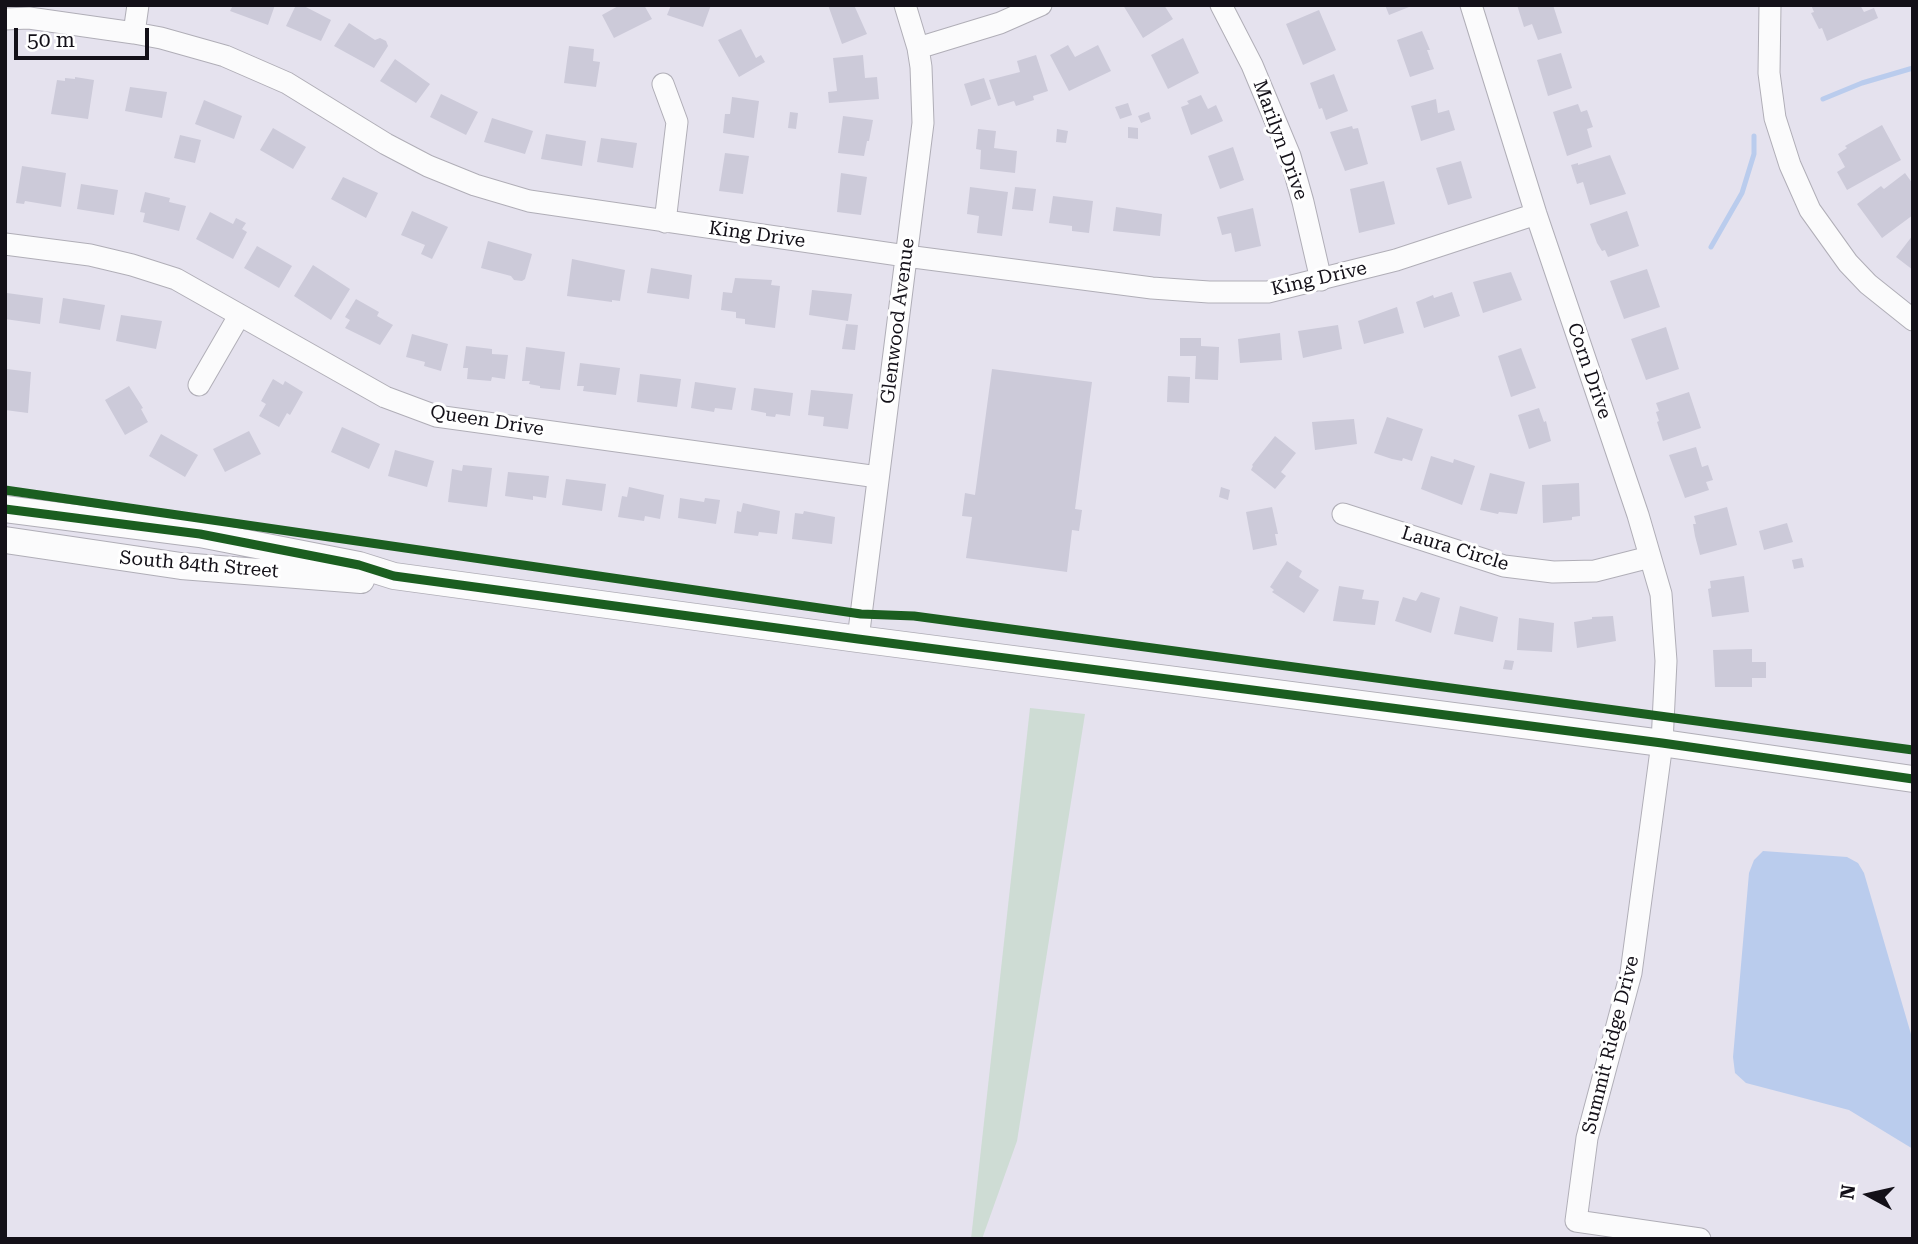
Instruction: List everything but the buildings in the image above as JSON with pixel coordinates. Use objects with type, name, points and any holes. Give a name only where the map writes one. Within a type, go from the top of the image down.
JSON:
[{"type":"street","points":[[134,33],[138,5]]},
{"type":"street","name":"Glenwood Avenue","points":[[858,639],[923,123],[924,95],[918,48],[905,5]]},
{"type":"street","points":[[918,48],[1000,23],[1041,5]]},
{"type":"street","name":"Marilyn Drive","points":[[1221,5],[1262,87],[1290,156],[1321,280]]},
{"type":"street","name":"Corn Drive","points":[[1471,5],[1536,214],[1661,594],[1665,660],[1662,743]]},
{"type":"street","points":[[1770,5],[1769,72],[1775,118],[1790,165],[1810,211],[1848,263],[1868,284],[1913,320]]},
{"type":"street","name":"King Drive","points":[[5,19],[29,18],[134,33],[206,50],[266,72],[407,156],[475,186],[529,201],[906,256],[1152,288],[1268,292],[1396,260],[1536,214]]},
{"type":"street","points":[[663,84],[677,122],[665,222]]},
{"type":"street","name":"Queen Drive","points":[[5,244],[90,255],[157,272],[187,285],[385,397],[436,416],[878,477]]},
{"type":"street","points":[[199,385],[239,316]]},
{"type":"street","name":"South 84th Street","points":[[5,509],[200,534],[346,562],[394,576],[1662,743],[1913,779]]},
{"type":"street","name":"Laura Circle","points":[[1343,514],[1504,566],[1553,572],[1595,571],[1650,557]]},
{"type":"street","name":"South 84th Street","points":[[5,540],[181,566],[361,580],[394,576]]},
{"type":"street","name":"Summit Ridge Drive","points":[[1662,743],[1631,973],[1587,1139],[1576,1222],[1700,1239]]},
{"type":"shaded area","points":[[1030,708],[1085,714],[1017,1141],[982,1239],[971,1239]]},
{"type":"water","points":[[1763,851],[1847,857],[1858,863],[1864,873],[1913,1041],[1913,1149],[1849,1110],[1746,1083],[1735,1073],[1733,1057],[1749,873],[1754,860]]},
{"type":"waterway","points":[[1823,99],[1862,83],[1913,68]]},
{"type":"waterway","points":[[1711,247],[1742,193],[1754,154],[1754,136]]},
{"type":"cycle path","points":[[5,490],[861,614],[914,616],[1913,750]]},
{"type":"cycle path","points":[[5,509],[200,534],[359,565],[394,576],[1662,743],[1913,779]]}]
